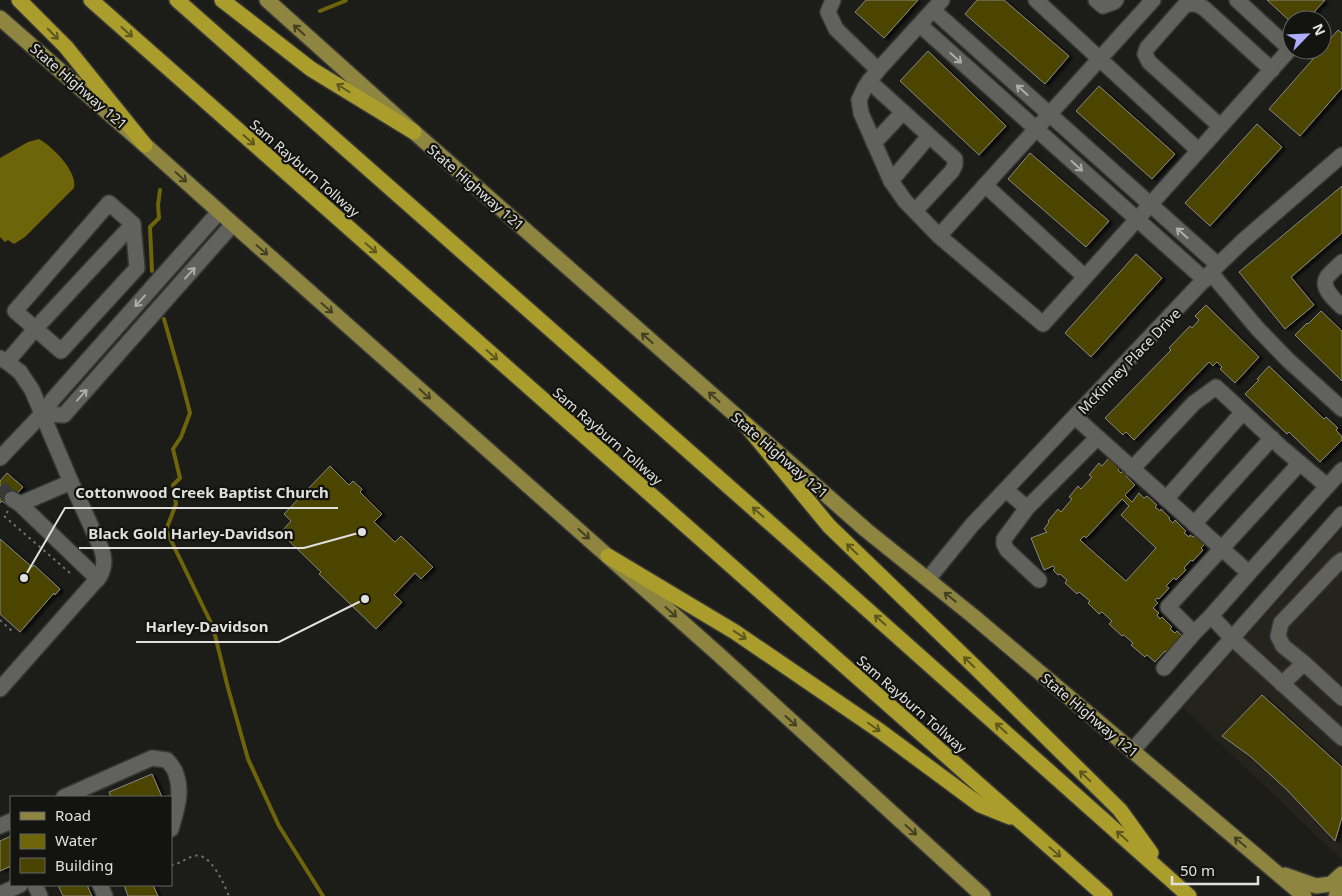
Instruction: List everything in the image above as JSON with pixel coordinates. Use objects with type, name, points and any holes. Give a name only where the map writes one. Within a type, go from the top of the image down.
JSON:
[{"type":"highway","points":[[19,0],[66,47],[145,144]]},
{"type":"highway","name":"Sam Rayburn Tollway","points":[[91,0],[1105,896]]},
{"type":"highway","points":[[177,0],[1189,896]]},
{"type":"highway","points":[[222,0],[311,69],[414,132]]},
{"type":"highway","points":[[744,424],[829,526],[1120,810],[1172,880]]},
{"type":"highway","points":[[608,556],[735,632],[785,665],[880,731],[980,806],[1018,820]]},
{"type":"main road","name":"State Highway 121","points":[[267,0],[866,530],[928,579],[1304,896]]},
{"type":"main road","name":"State Highway 121","points":[[1,19],[145,144],[219,212],[717,653],[983,896]]},
{"type":"main road","points":[[1278,875],[1316,886],[1331,884],[1342,874]]},
{"type":"main road","points":[[1278,875],[1290,896]]},
{"type":"main road","points":[[1336,896],[1342,890]]},
{"type":"street","points":[[833,0],[828,12],[836,29],[903,112],[955,159],[952,171],[915,211]]},
{"type":"street","points":[[1096,0],[1103,6],[1116,0]]},
{"type":"street","points":[[939,236],[1153,0]]},
{"type":"street","points":[[1238,0],[1290,49],[1198,150],[1150,204],[1137,219],[1043,324],[939,236],[905,201],[890,181],[861,112],[859,100],[865,87],[937,5],[1049,114],[1150,204],[1212,273],[1257,328],[1288,360],[1342,409]]},
{"type":"street","points":[[1047,3],[1100,59],[1198,150]]},
{"type":"street","points":[[1220,126],[1149,62],[1145,54],[1147,48],[1185,5],[1198,4],[1205,9],[1272,70]]},
{"type":"street","points":[[920,25],[1137,219],[1212,273]]},
{"type":"street","points":[[874,143],[903,112]]},
{"type":"street","points":[[890,181],[929,136]]},
{"type":"street","name":"McKinney Place Drive","points":[[928,579],[972,525],[1244,240],[1342,155]]},
{"type":"street","points":[[985,185],[1085,277]]},
{"type":"street","points":[[109,203],[133,224],[137,268],[61,351],[35,329],[15,311],[109,203]]},
{"type":"street","points":[[0,458],[42,414],[54,398],[219,212]]},
{"type":"street","points":[[0,689],[98,579],[104,568],[102,548],[71,482],[32,390],[20,372],[4,360],[133,224]]},
{"type":"street","points":[[42,414],[64,414],[233,224]]},
{"type":"street","points":[[1340,268],[1326,278],[1325,284],[1330,294],[1342,308]]},
{"type":"street","points":[[1132,469],[1194,403],[1216,387],[1327,486]]},
{"type":"street","points":[[1166,499],[1244,412]]},
{"type":"street","points":[[1075,417],[1249,573]]},
{"type":"street","points":[[1039,580],[1007,550],[1004,539],[1028,508],[1097,438]]},
{"type":"street","points":[[1194,524],[1272,438]]},
{"type":"street","points":[[1194,633],[1168,607],[1300,463]]},
{"type":"street","points":[[1164,668],[1342,470]]},
{"type":"street","points":[[71,482],[16,502],[98,579]]},
{"type":"street","points":[[1006,490],[1028,508]]},
{"type":"street","points":[[1132,751],[1342,514]]},
{"type":"street","points":[[1342,560],[1281,623],[1278,636],[1283,646],[1342,698]]},
{"type":"street","points":[[1211,616],[1232,638],[1342,738]]},
{"type":"street","points":[[1282,684],[1304,663]]},
{"type":"street","points":[[66,796],[152,758],[167,760],[176,772],[179,784],[179,800],[172,826]]},
{"type":"street","points":[[0,894],[18,886]]},
{"type":"path","points":[[16,502],[4,516],[70,574],[80,562]]},
{"type":"path","points":[[0,620],[14,632]]},
{"type":"path","points":[[172,865],[195,855],[202,856],[215,868],[229,896]]},
{"type":"shaded area","points":[[1342,529],[1342,860],[1183,708]]},
{"type":"water","points":[[39,139],[63,160],[72,175],[74,188],[25,237],[14,244],[8,240],[5,242],[0,237],[0,158],[28,142]]},
{"type":"building","points":[[866,0],[918,0],[884,38],[855,12]]},
{"type":"building","points":[[977,0],[1004,0],[1069,56],[1045,84],[965,14]]},
{"type":"building","points":[[1267,0],[1325,0],[1316,10],[1282,10],[1282,14]]},
{"type":"building","points":[[1338,30],[1342,33],[1342,88],[1300,136],[1269,109],[1312,60],[1332,60],[1332,37]]},
{"type":"building","points":[[928,51],[1006,126],[979,155],[900,81]]},
{"type":"building","points":[[1099,86],[1175,154],[1152,179],[1076,111]]},
{"type":"building","points":[[1257,124],[1282,147],[1210,226],[1185,203]]},
{"type":"building","points":[[1030,153],[1109,221],[1086,247],[1008,179]]},
{"type":"building","points":[[1342,186],[1342,233],[1291,277],[1314,305],[1285,329],[1239,272]]},
{"type":"building","points":[[1136,254],[1162,278],[1091,357],[1065,333]]},
{"type":"building","points":[[1206,305],[1259,357],[1235,383],[1220,369],[1222,367],[1217,362],[1213,366],[1209,362],[1134,440],[1126,432],[1123,435],[1105,418],[1171,350],[1169,348],[1190,326],[1192,328],[1199,320],[1195,316]]},
{"type":"building","points":[[1321,311],[1342,331],[1342,381],[1295,335]]},
{"type":"building","points":[[1269,366],[1324,419],[1326,417],[1338,428],[1336,430],[1342,437],[1342,440],[1320,462],[1245,394],[1259,380],[1257,379]]},
{"type":"building","points":[[1109,458],[1120,468],[1118,470],[1121,473],[1123,470],[1128,474],[1126,476],[1135,485],[1125,495],[1132,502],[1139,493],[1144,498],[1147,496],[1157,505],[1155,507],[1160,511],[1161,509],[1173,523],[1175,520],[1186,531],[1184,533],[1189,537],[1190,535],[1193,537],[1195,535],[1205,544],[1201,548],[1203,550],[1184,568],[1186,570],[1176,580],[1174,578],[1166,586],[1169,588],[1159,599],[1155,600],[1158,603],[1153,608],[1159,613],[1157,615],[1160,619],[1162,617],[1172,627],[1170,629],[1175,633],[1177,631],[1183,637],[1170,656],[1165,651],[1155,662],[1147,655],[1145,657],[1131,645],[1133,643],[1109,624],[1112,621],[1102,612],[1099,614],[1088,603],[1090,601],[1079,592],[1077,594],[1065,583],[1067,580],[1053,570],[1055,568],[1053,566],[1044,570],[1031,538],[1047,532],[1044,529],[1058,509],[1061,512],[1072,499],[1069,497],[1078,486],[1081,489],[1092,477],[1089,475],[1099,463],[1102,466]],"holes":[[[1122,499],[1129,506],[1121,515],[1156,548],[1126,581],[1080,540],[1084,536],[1086,538]]]},
{"type":"building","points":[[330,466],[349,485],[353,481],[362,489],[360,492],[382,514],[374,522],[395,542],[401,536],[433,567],[421,579],[415,573],[394,595],[402,602],[376,629],[319,574],[321,572],[286,538],[288,537],[282,531],[291,521],[284,514]]},
{"type":"building","points":[[7,473],[23,487],[6,505],[2,501],[0,503],[0,481]]},
{"type":"building","points":[[0,539],[32,567],[34,565],[60,589],[55,595],[54,593],[20,632],[0,614]]},
{"type":"building","points":[[1262,695],[1342,767],[1342,817],[1335,841],[1287,790],[1250,756],[1222,736]]},
{"type":"building","points":[[152,774],[162,796],[111,796],[109,792]]},
{"type":"building","points":[[10,836],[10,866],[0,871],[0,841]]},
{"type":"building","points":[[58,886],[87,886],[92,896],[63,896]]},
{"type":"building","points":[[124,886],[153,886],[158,896],[128,896]]},
{"type":"waterway","points":[[320,11],[346,0]]},
{"type":"waterway","points":[[152,271],[150,227],[159,218],[160,190]]},
{"type":"waterway","points":[[164,319],[190,413],[181,437],[173,449],[180,478],[173,485],[176,504],[166,530],[213,627],[248,759],[279,826],[323,896]]},
{"type":"tunnel","points":[[0,487],[12,499]]},
{"type":"place","name":"Black Gold Harley-Davidson","points":[[362,532]]},
{"type":"place","name":"Cottonwood Creek Baptist Church","points":[[24,578]]},
{"type":"place","name":"Harley-Davidson","points":[[365,599]]}]
